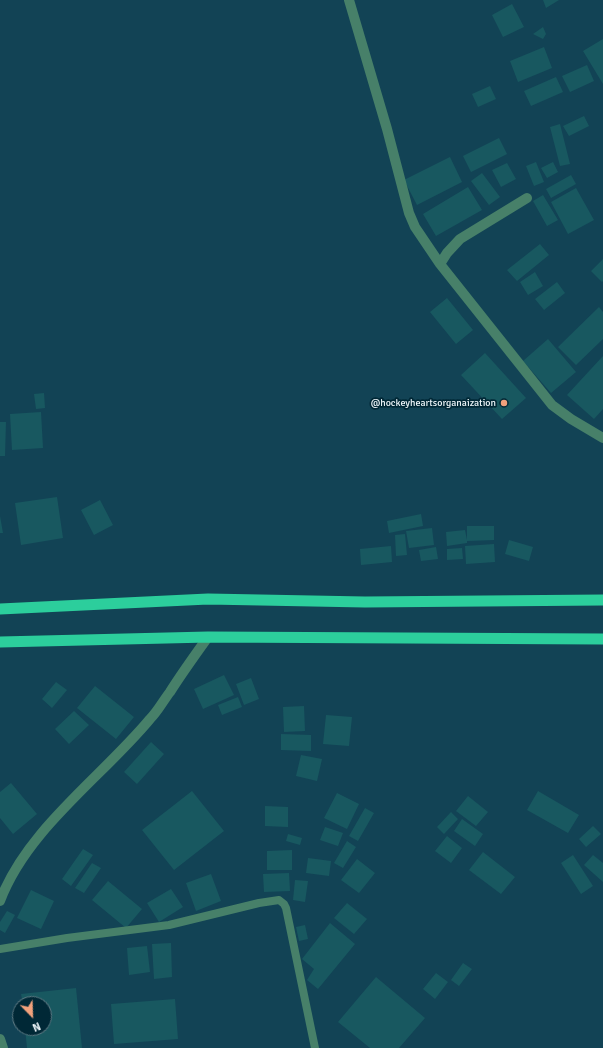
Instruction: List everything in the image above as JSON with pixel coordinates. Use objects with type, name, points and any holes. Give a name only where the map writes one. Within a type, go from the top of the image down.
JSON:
[{"type":"highway","points":[[0,609],[208,599],[365,602],[603,600]]},
{"type":"highway","points":[[0,642],[208,637],[603,639]]},
{"type":"street","points":[[349,0],[387,129],[409,213],[421,238],[552,404],[571,419],[603,438]]},
{"type":"street","points":[[440,264],[447,253],[460,239],[526,198]]},
{"type":"street","points":[[0,901],[5,889],[24,857],[54,818],[111,763],[151,718],[208,637]]},
{"type":"street","points":[[0,1039],[3,1048]]},
{"type":"lane","points":[[0,949],[67,938],[169,925],[259,903],[279,900],[286,908],[315,1048]]},
{"type":"building","points":[[543,0],[559,0],[546,8]]},
{"type":"building","points":[[512,4],[524,27],[503,37],[492,15]]},
{"type":"building","points":[[543,27],[546,34],[543,39],[533,34]]},
{"type":"building","points":[[603,39],[603,84],[583,51]]},
{"type":"building","points":[[544,47],[552,68],[518,82],[510,61]]},
{"type":"building","points":[[587,65],[594,81],[570,92],[562,76]]},
{"type":"building","points":[[556,77],[563,92],[531,106],[524,91]]},
{"type":"building","points":[[490,86],[496,99],[478,107],[472,94]]},
{"type":"building","points":[[584,116],[589,126],[569,136],[563,126]]},
{"type":"building","points":[[560,124],[570,164],[560,166],[550,127]]},
{"type":"building","points":[[499,138],[507,154],[471,172],[463,156]]},
{"type":"building","points":[[450,157],[462,182],[417,205],[404,180]]},
{"type":"building","points":[[536,162],[544,182],[534,186],[526,166]]},
{"type":"building","points":[[553,162],[558,172],[547,178],[541,168]]},
{"type":"building","points":[[507,163],[516,179],[501,187],[492,170]]},
{"type":"building","points":[[482,173],[500,197],[489,205],[471,181]]},
{"type":"building","points":[[571,175],[576,184],[551,198],[546,189]]},
{"type":"building","points":[[468,187],[482,210],[436,236],[423,214]]},
{"type":"building","points":[[576,188],[594,220],[568,234],[551,202]]},
{"type":"building","points":[[543,195],[558,220],[547,226],[533,201]]},
{"type":"building","points":[[540,244],[549,255],[517,281],[507,270]]},
{"type":"building","points":[[603,259],[603,281],[602,282],[591,271]]},
{"type":"building","points":[[535,272],[543,286],[528,295],[520,282]]},
{"type":"building","points":[[557,282],[565,293],[544,310],[535,299]]},
{"type":"building","points":[[447,298],[473,330],[456,344],[430,312]]},
{"type":"building","points":[[599,307],[603,312],[603,339],[576,365],[558,347]]},
{"type":"building","points":[[548,339],[576,372],[551,393],[523,361]]},
{"type":"building","points":[[485,353],[526,398],[502,419],[461,375]]},
{"type":"building","points":[[603,356],[603,409],[594,419],[567,395]]},
{"type":"building","points":[[44,393],[45,408],[36,409],[34,394]]},
{"type":"building","points":[[41,412],[43,448],[12,450],[10,414]]},
{"type":"building","points":[[0,422],[6,422],[5,456],[0,456]]},
{"type":"building","points":[[57,497],[63,538],[21,545],[15,503]]},
{"type":"building","points":[[100,500],[113,525],[94,535],[81,510]]},
{"type":"building","points":[[421,514],[423,526],[389,533],[387,521]]},
{"type":"building","points":[[0,516],[3,533],[0,533]]},
{"type":"building","points":[[467,526],[494,526],[494,540],[467,541],[467,543],[447,546],[446,532],[465,530],[467,540]]},
{"type":"building","points":[[432,528],[434,545],[409,548],[406,531]]},
{"type":"building","points":[[405,534],[407,555],[396,556],[395,535]]},
{"type":"building","points":[[509,540],[533,547],[529,561],[505,554]]},
{"type":"building","points":[[494,544],[495,562],[466,564],[465,546]]},
{"type":"building","points":[[391,546],[392,562],[361,565],[360,549]]},
{"type":"building","points":[[436,547],[438,559],[421,561],[419,550]]},
{"type":"building","points":[[462,548],[463,559],[447,560],[447,549]]},
{"type":"building","points":[[224,675],[234,695],[203,709],[194,689]]},
{"type":"building","points":[[251,678],[259,699],[244,705],[236,684]]},
{"type":"building","points":[[56,682],[67,690],[52,708],[42,699]]},
{"type":"building","points":[[95,686],[134,717],[116,739],[77,708]]},
{"type":"building","points":[[238,697],[242,707],[222,715],[218,705]]},
{"type":"building","points":[[304,706],[305,731],[284,732],[283,707]]},
{"type":"building","points":[[74,711],[89,725],[69,744],[55,729]]},
{"type":"building","points":[[326,715],[352,717],[349,746],[323,744]]},
{"type":"building","points":[[281,734],[311,735],[311,751],[281,750]]},
{"type":"building","points":[[151,742],[164,754],[137,784],[124,772]]},
{"type":"building","points":[[301,755],[322,759],[317,781],[296,776]]},
{"type":"building","points":[[11,783],[37,814],[13,834],[0,818],[0,792]]},
{"type":"building","points":[[192,791],[224,831],[174,870],[142,830]]},
{"type":"building","points":[[538,791],[579,815],[568,833],[527,810]]},
{"type":"building","points":[[337,793],[359,804],[347,829],[324,818]]},
{"type":"building","points":[[468,796],[488,812],[476,826],[456,811]]},
{"type":"building","points":[[265,806],[288,807],[288,827],[265,826]]},
{"type":"building","points":[[365,808],[374,813],[358,841],[349,836]]},
{"type":"building","points":[[451,812],[458,819],[444,834],[437,827]]},
{"type":"building","points":[[462,819],[483,834],[475,846],[454,831]]},
{"type":"building","points":[[593,826],[601,834],[586,847],[579,839]]},
{"type":"building","points":[[325,827],[343,833],[338,846],[320,840]]},
{"type":"building","points":[[288,834],[302,838],[300,845],[286,841]]},
{"type":"building","points":[[447,836],[462,848],[451,863],[435,851]]},
{"type":"building","points":[[347,841],[356,847],[343,868],[334,863]]},
{"type":"building","points":[[83,849],[93,855],[71,886],[62,879]]},
{"type":"building","points":[[292,850],[292,870],[267,870],[267,851]]},
{"type":"building","points":[[483,852],[515,877],[501,894],[469,870]]},
{"type":"building","points":[[573,855],[593,886],[581,894],[561,863]]},
{"type":"building","points":[[593,855],[603,863],[603,882],[584,865]]},
{"type":"building","points":[[308,858],[331,861],[329,876],[306,873]]},
{"type":"building","points":[[357,859],[375,873],[359,893],[341,880]]},
{"type":"building","points":[[92,863],[101,868],[84,893],[75,888]]},
{"type":"building","points":[[289,873],[290,891],[264,892],[263,874]]},
{"type":"building","points":[[211,874],[221,901],[196,911],[186,883]]},
{"type":"building","points":[[295,880],[308,881],[305,902],[293,900]]},
{"type":"building","points":[[108,881],[142,909],[126,928],[92,900]]},
{"type":"building","points":[[171,889],[183,907],[159,922],[147,903]]},
{"type":"building","points":[[31,890],[54,901],[41,929],[17,918]]},
{"type":"building","points":[[347,903],[367,919],[354,934],[334,918]]},
{"type":"building","points":[[7,911],[15,915],[5,933],[0,930],[0,922]]},
{"type":"building","points":[[330,923],[355,944],[318,989],[307,980],[314,969],[302,959]]},
{"type":"building","points":[[305,925],[308,939],[299,941],[296,927]]},
{"type":"building","points":[[171,943],[172,977],[154,979],[152,944]]},
{"type":"building","points":[[147,946],[150,972],[129,975],[127,948]]},
{"type":"building","points":[[463,963],[472,969],[459,986],[451,980]]},
{"type":"building","points":[[436,973],[448,982],[435,999],[423,989]]},
{"type":"building","points":[[376,977],[425,1018],[399,1048],[370,1048],[338,1022]]},
{"type":"building","points":[[76,988],[82,1048],[27,1048],[26,1036],[52,1036],[52,996],[21,996],[21,994]]},
{"type":"building","points":[[175,999],[178,1039],[114,1044],[111,1004]]},
{"type":"place","name":"@hockeyheartsorganaization","points":[[504,403]]}]
